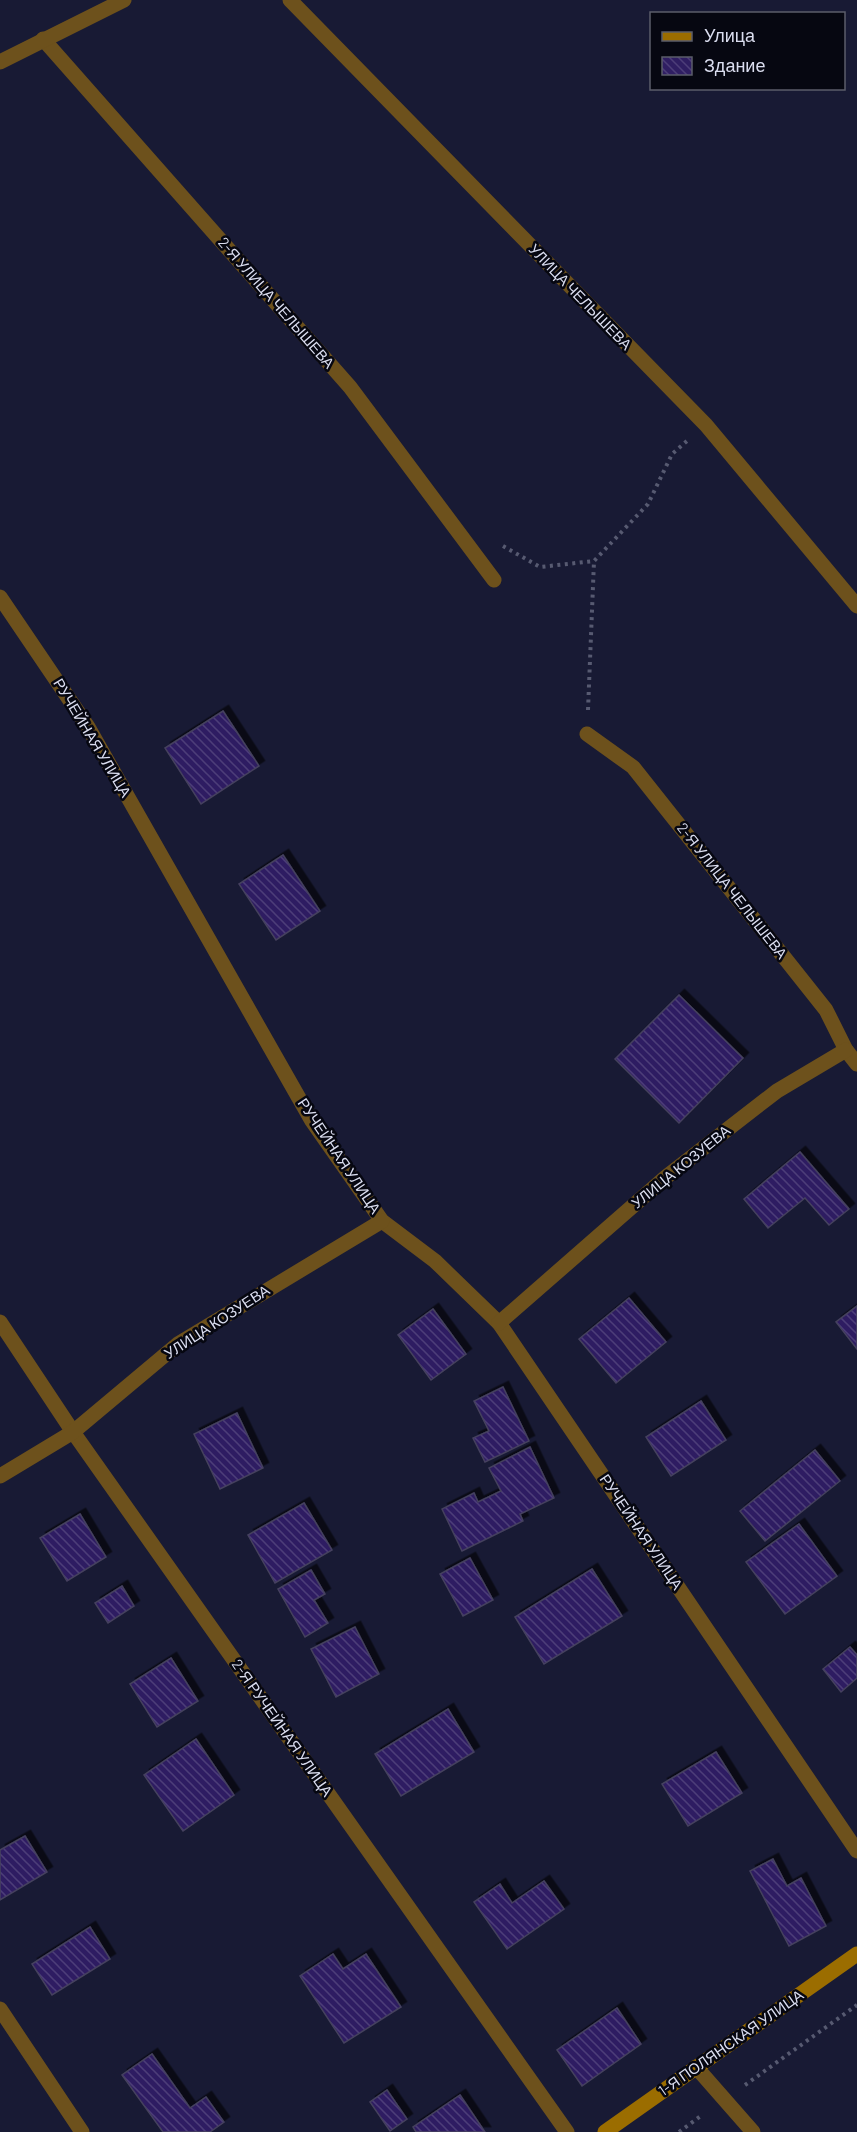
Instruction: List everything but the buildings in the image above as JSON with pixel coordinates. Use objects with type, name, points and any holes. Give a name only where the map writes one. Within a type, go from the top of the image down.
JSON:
[{"type":"street","points":[[0,62],[124,0]]},
{"type":"street","name":"УЛИЦА ЧЕЛЫШЕВА","points":[[290,0],[706,425],[857,606]]},
{"type":"street","name":"2-Я УЛИЦА ЧЕЛЫШЕВА","points":[[43,39],[350,387],[494,580]]},
{"type":"street","name":"РУЧЕЙНАЯ УЛИЦА","points":[[0,597],[88,727],[312,1121],[382,1221],[435,1261],[499,1323],[857,1851]]},
{"type":"street","name":"2-Я УЛИЦА ЧЕЛЫШЕВА","points":[[587,734],[633,767],[826,1010],[846,1050],[857,1064]]},
{"type":"street","name":"УЛИЦА КОЗУЕВА","points":[[499,1323],[666,1176],[777,1091],[846,1050]]},
{"type":"street","name":"УЛИЦА КОЗУЕВА","points":[[0,1476],[73,1431],[178,1344],[382,1221]]},
{"type":"street","name":"2-Я РУЧЕЙНАЯ УЛИЦА","points":[[0,1322],[73,1431],[567,2132]]},
{"type":"street","name":"1-Я ПОЛЯНСКАЯ УЛИЦА","points":[[605,2132],[857,1954]]},
{"type":"street","points":[[0,2009],[82,2132]]},
{"type":"street","points":[[696,2067],[753,2132]]},
{"type":"path","points":[[500,544],[540,567],[594,561],[648,504],[672,454],[706,425]]},
{"type":"path","points":[[587,734],[594,561]]},
{"type":"path","points":[[679,2132],[857,2005]]}]
